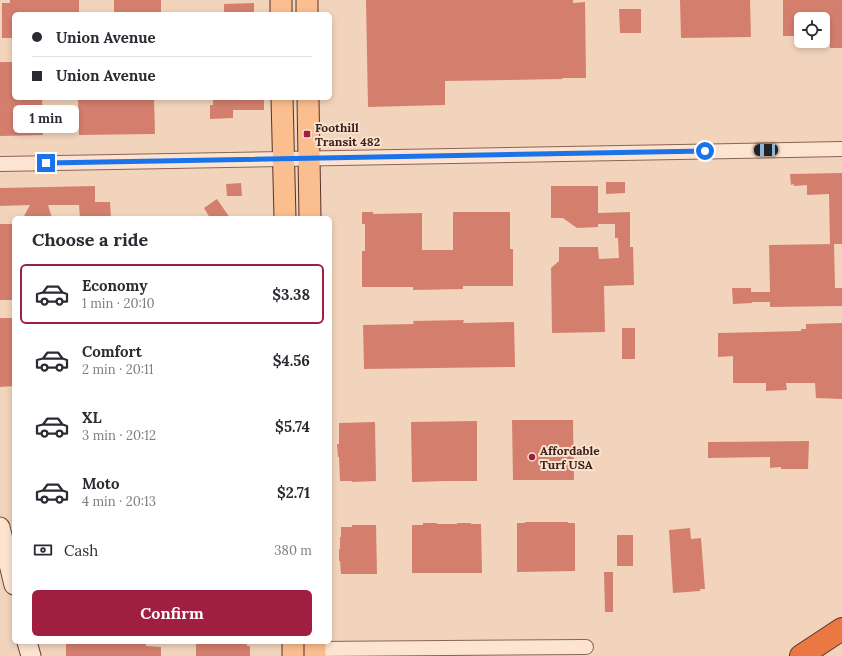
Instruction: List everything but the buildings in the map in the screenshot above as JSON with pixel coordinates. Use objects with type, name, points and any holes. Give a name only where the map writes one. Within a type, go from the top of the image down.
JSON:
[{"type":"highway","points":[[801,656],[842,629]]},
{"type":"highway","points":[[825,656],[842,643]]},
{"type":"main road","points":[[281,0],[281,12]]},
{"type":"main road","points":[[307,0],[307,12]]},
{"type":"main road","points":[[282,100],[285,216]]},
{"type":"main road","points":[[308,100],[310,216]]},
{"type":"main road","points":[[293,644],[293,656]]},
{"type":"street","points":[[0,164],[842,149]]},
{"type":"street","points":[[0,527],[12,577]]},
{"type":"street","points":[[28,644],[31,656]]},
{"type":"street","points":[[315,649],[586,647]]},
{"type":"place","name":"Foothill Transit 482","points":[[307,134]]},
{"type":"place","name":"Affordable Turf USA","points":[[532,457]]},
{"type":"route","points":[[46,163],[705,151]]}]
